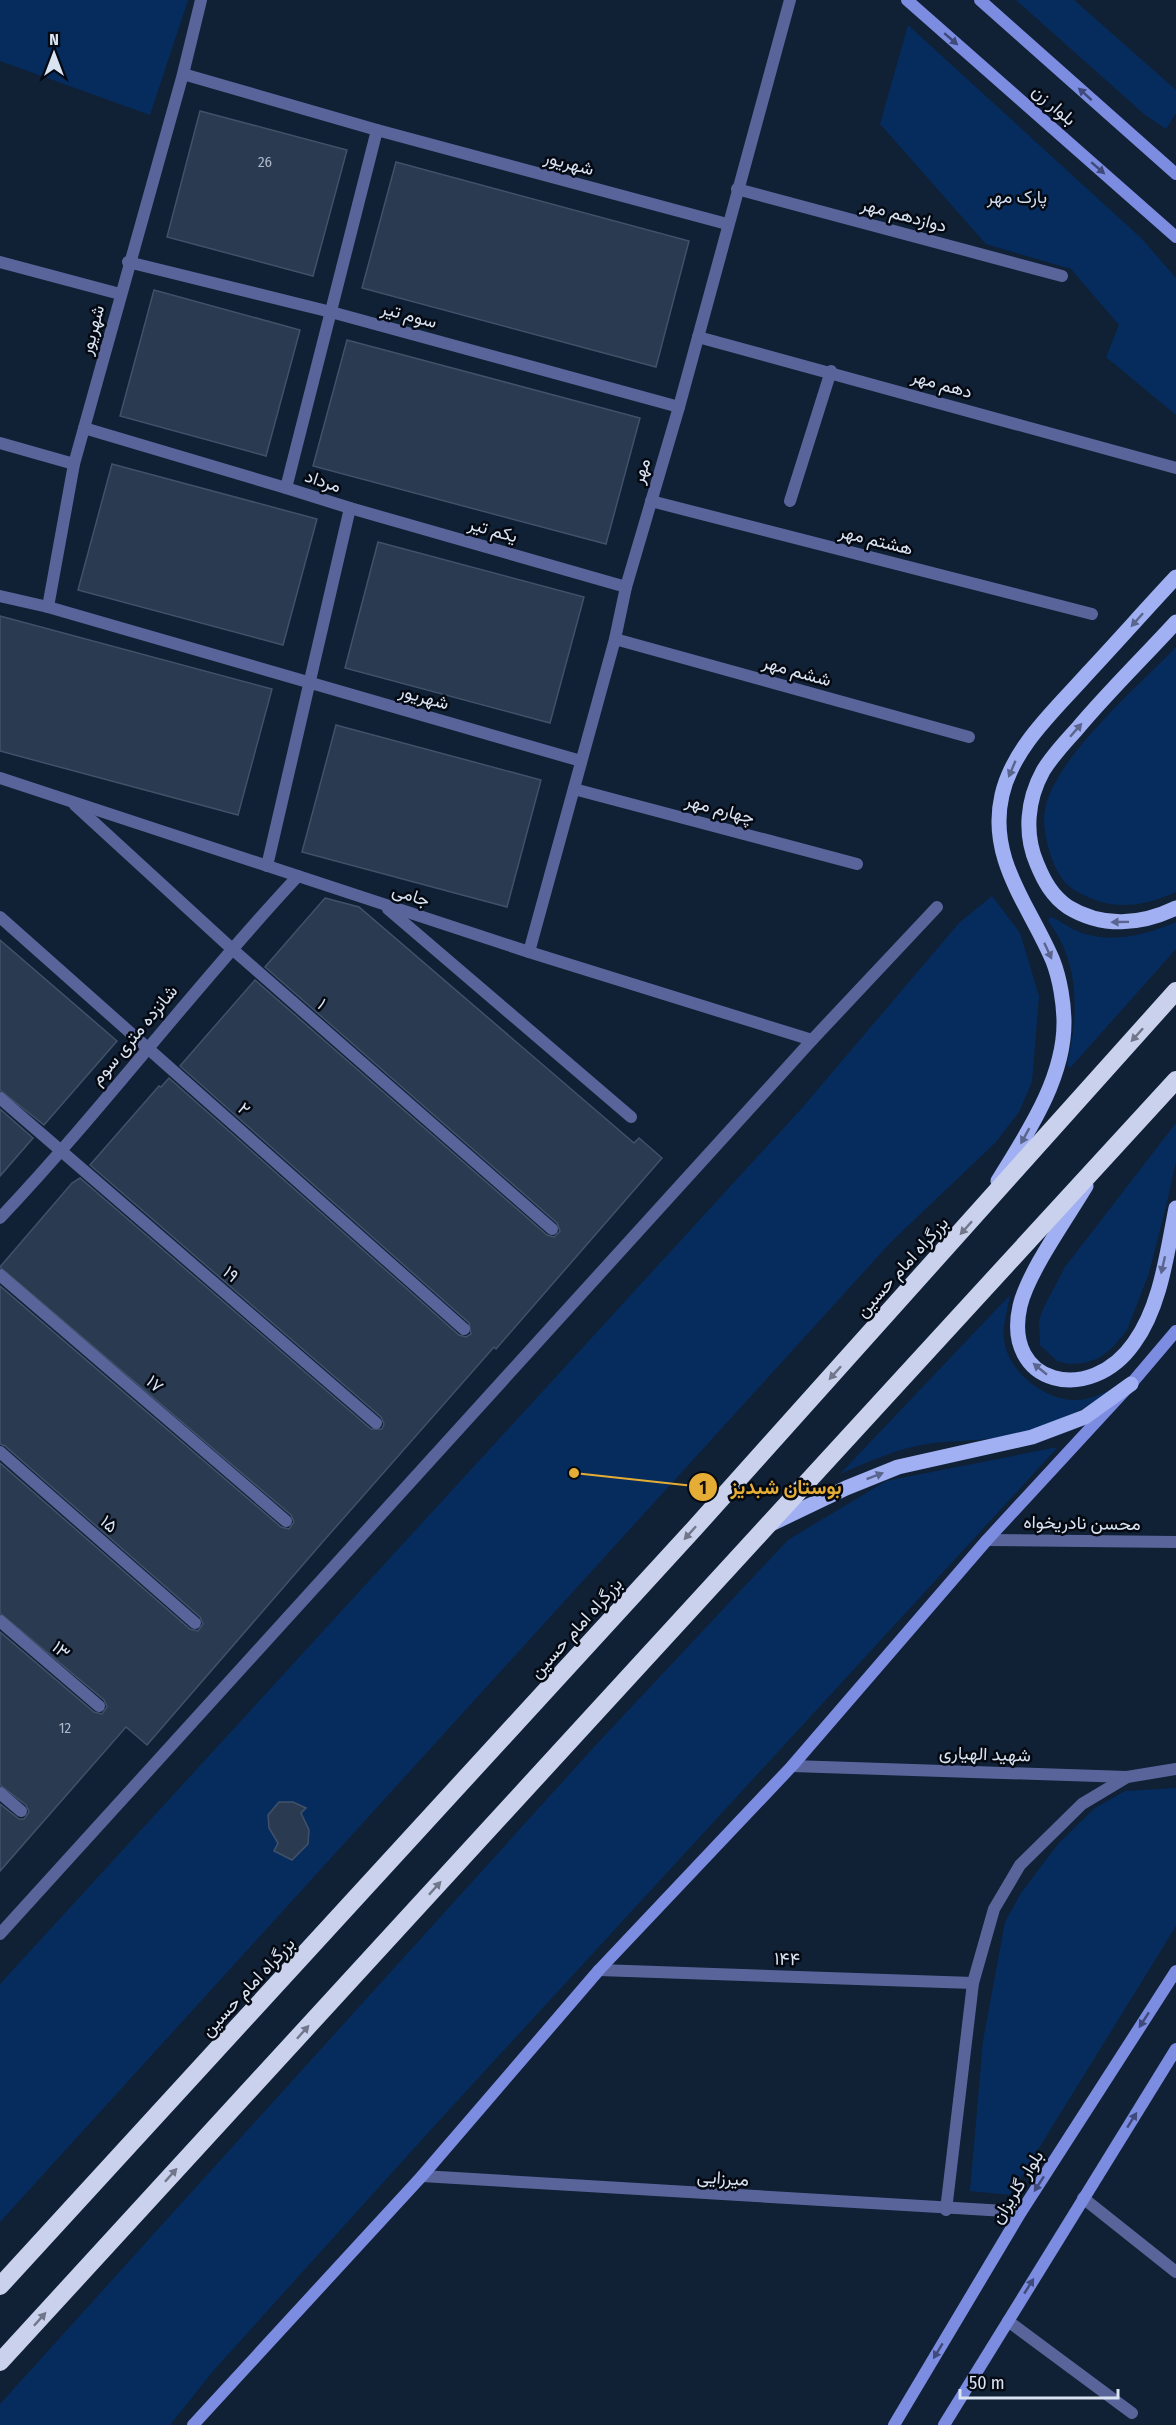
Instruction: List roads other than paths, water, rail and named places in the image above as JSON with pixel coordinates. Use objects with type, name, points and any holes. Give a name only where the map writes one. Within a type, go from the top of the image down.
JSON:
[{"type":"highway","name":"بزرگراه امام حسین","points":[[0,2286],[278,1986],[982,1210],[1176,991]]},
{"type":"highway","points":[[0,2362],[1176,1080]]},
{"type":"main road","name":"بلوار زن","points":[[908,0],[1176,237]]},
{"type":"main road","name":"بلوار زن","points":[[980,0],[1176,174]]},
{"type":"main road","points":[[982,1210],[1041,1105],[1057,1060],[1064,1025],[1054,963],[1003,862],[999,827],[1001,796],[1014,762],[1039,728],[1176,577]]},
{"type":"main road","points":[[1176,622],[1058,750],[1037,783],[1029,820],[1034,857],[1042,876],[1062,903],[1081,915],[1106,922],[1128,922],[1176,908]]},
{"type":"main road","points":[[1093,1173],[1031,1278],[1020,1306],[1018,1333],[1021,1348],[1035,1366],[1054,1379],[1071,1382],[1094,1377],[1110,1369],[1134,1343],[1144,1327],[1158,1286],[1176,1208]]},
{"type":"main road","points":[[193,2425],[422,2176],[599,1970],[792,1766],[987,1540],[1131,1384],[1176,1331]]},
{"type":"main road","points":[[765,1527],[846,1488],[898,1467],[1032,1437],[1085,1417],[1131,1384]]},
{"type":"main road","name":"بلوار گلریزان","points":[[894,2425],[1021,2212],[1176,1971]]},
{"type":"main road","points":[[944,2425],[1176,2049]]},
{"type":"street","points":[[183,74],[201,0]]},
{"type":"street","name":"مهر","points":[[530,952],[615,639],[626,587],[699,336],[727,224],[789,0]]},
{"type":"street","name":"شهریور","points":[[581,760],[48,608],[74,464],[120,294],[183,74],[377,130],[727,224]]},
{"type":"street","name":"مرداد","points":[[267,866],[350,508],[286,488],[377,130]]},
{"type":"street","name":"دوازدهم مهر","points":[[737,189],[1062,276]]},
{"type":"street","points":[[0,262],[120,294]]},
{"type":"street","name":"سوم تیر","points":[[129,262],[332,312],[679,406]]},
{"type":"street","name":"دهم مهر","points":[[699,336],[1176,468]]},
{"type":"street","points":[[790,501],[831,371]]},
{"type":"street","points":[[84,428],[286,488]]},
{"type":"street","points":[[0,443],[74,464]]},
{"type":"street","name":"هشتم مهر","points":[[651,501],[1092,614]]},
{"type":"street","name":"یکم تیر","points":[[350,508],[626,587]]},
{"type":"street","points":[[0,596],[48,608]]},
{"type":"street","name":"ششم مهر","points":[[615,639],[969,737]]},
{"type":"street","name":"جامی","points":[[0,778],[530,952],[812,1040]]},
{"type":"street","name":"چهارم مهر","points":[[574,789],[857,864]]},
{"type":"street","name":"۱","points":[[71,802],[231,948],[552,1229]]},
{"type":"street","name":"شانزده متری سوم","points":[[0,1218],[62,1152],[231,948],[298,876]]},
{"type":"street","points":[[382,904],[631,1117]]},
{"type":"street","points":[[0,1934],[812,1040],[937,906]]},
{"type":"street","name":"۲","points":[[0,917],[464,1329]]},
{"type":"street","name":"۱۹","points":[[0,1098],[376,1423]]},
{"type":"street","name":"۱۷","points":[[0,1275],[286,1521]]},
{"type":"street","name":"۱۵","points":[[0,1452],[195,1623]]},
{"type":"street","name":"محسن نادریخواه","points":[[987,1540],[1176,1542]]},
{"type":"street","name":"۱۳","points":[[0,1621],[99,1706]]},
{"type":"street","name":"شهید الهیاری","points":[[792,1766],[1127,1777],[1176,1769]]},
{"type":"street","points":[[946,2210],[973,1983],[994,1909],[1020,1866],[1082,1804],[1127,1777]]},
{"type":"street","points":[[0,1793],[21,1811]]},
{"type":"street","name":"۱۴۴","points":[[599,1970],[973,1983]]},
{"type":"street","name":"میرزایی","points":[[422,2176],[946,2210],[1021,2212]]},
{"type":"street","points":[[1083,2198],[1176,2272]]},
{"type":"street","points":[[1008,2321],[1132,2413]]},
{"type":"place","name":"بوستان شبدیز","points":[[574,1473]]},
{"type":"park label","name":"پارک مهر","points":[[1017,197]]}]
